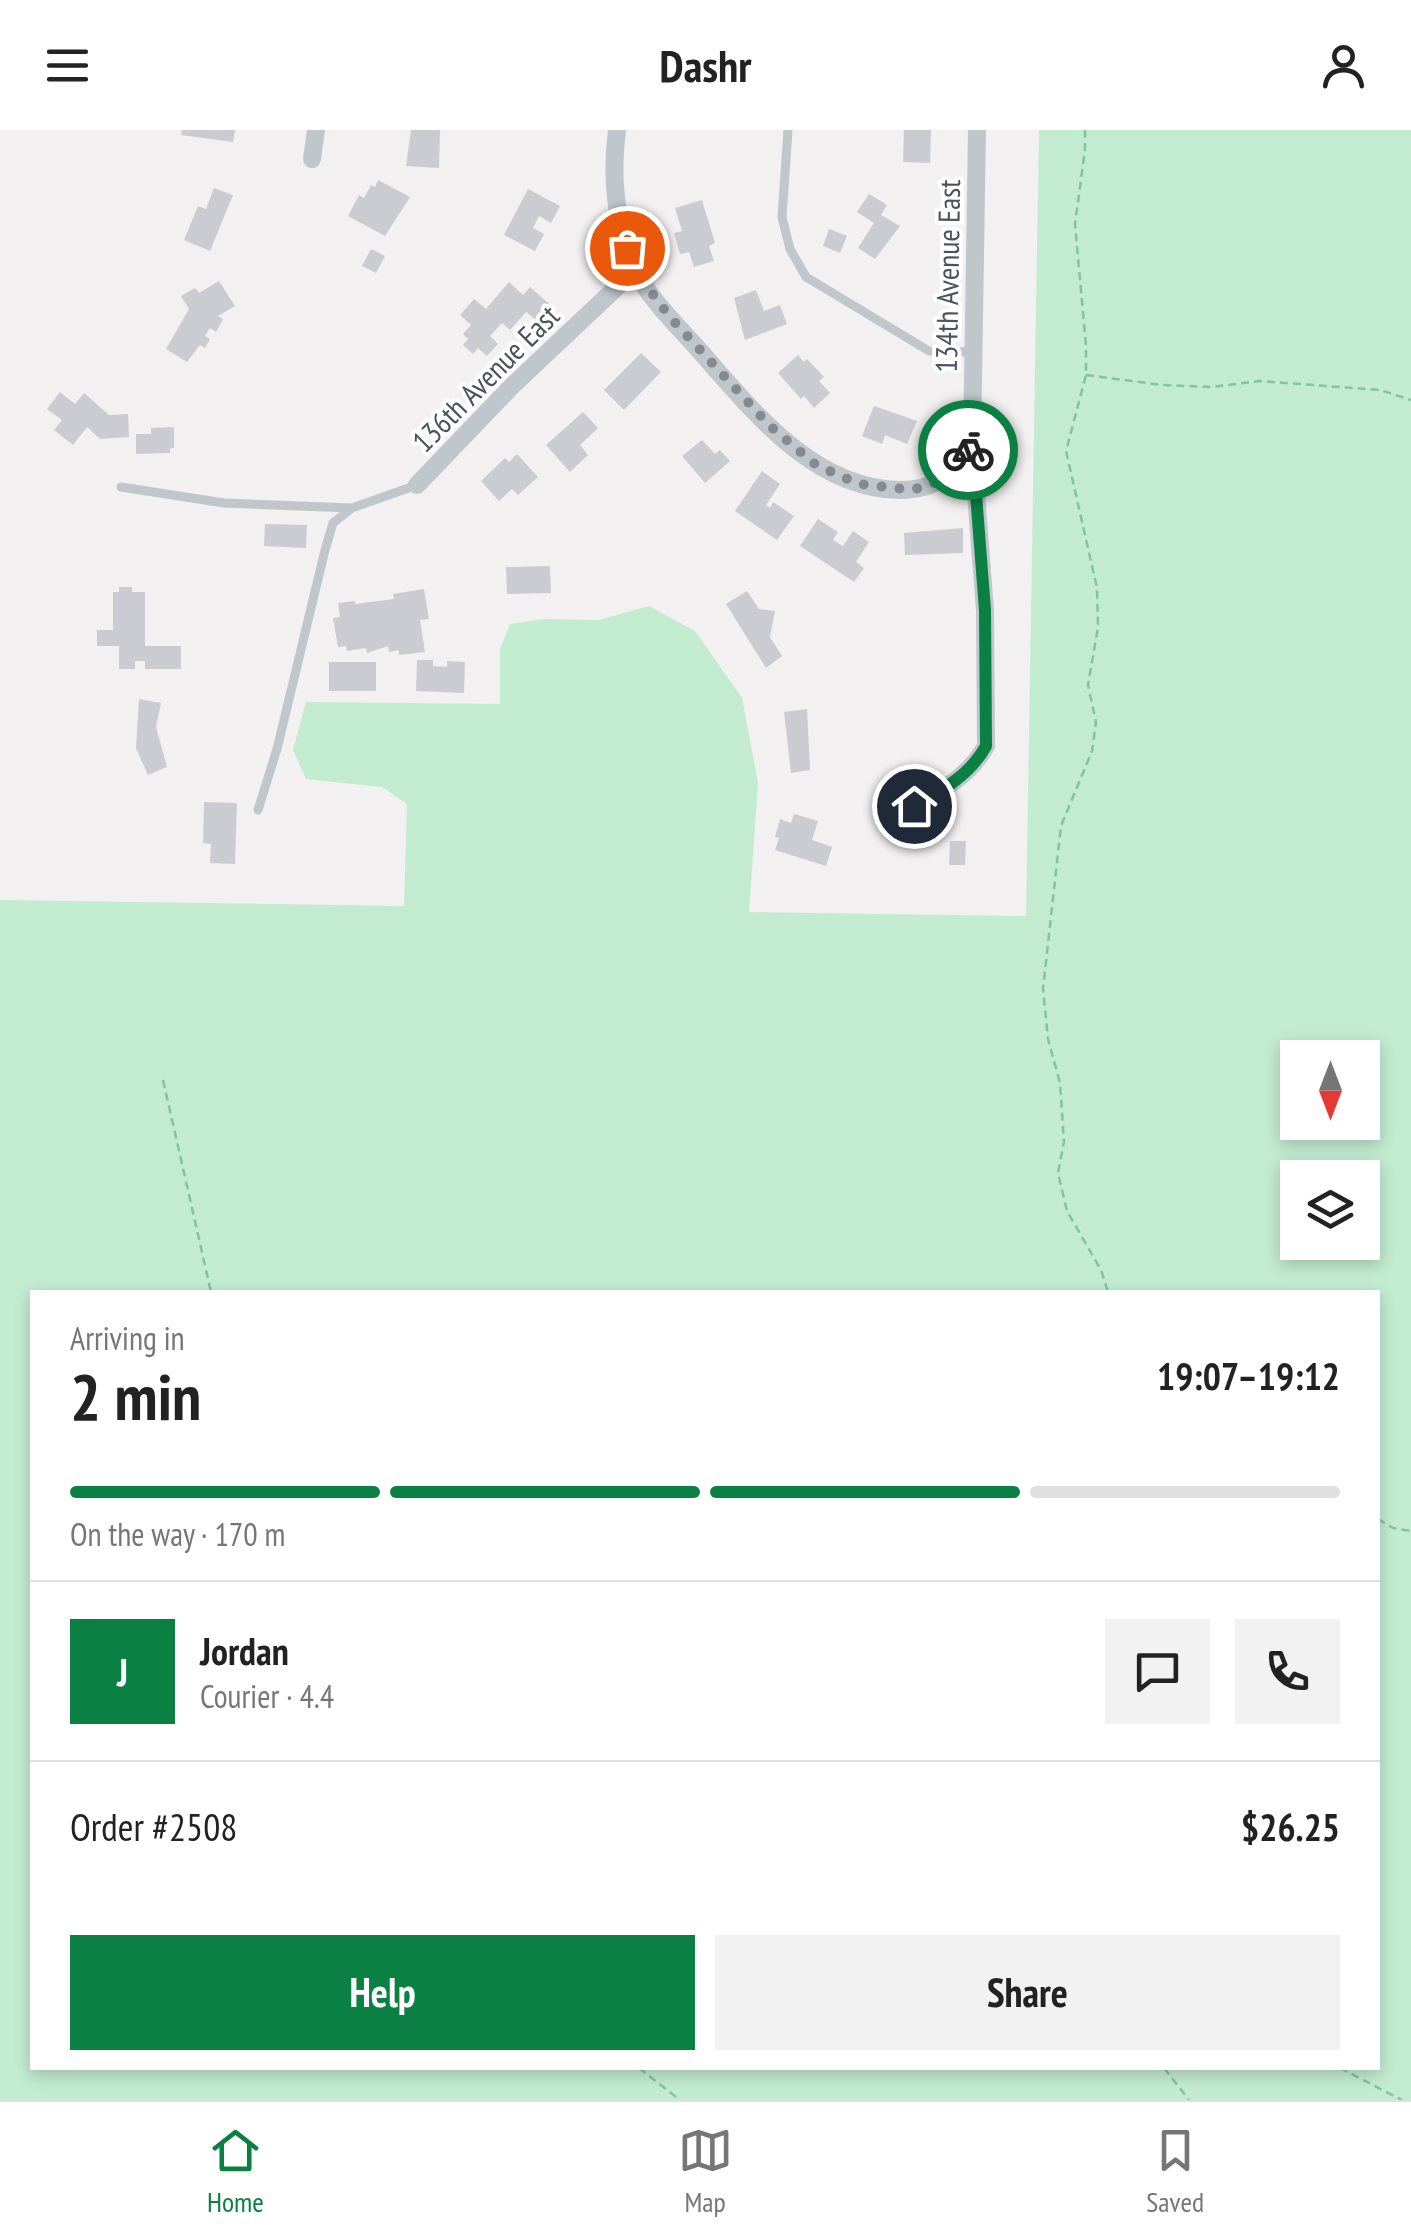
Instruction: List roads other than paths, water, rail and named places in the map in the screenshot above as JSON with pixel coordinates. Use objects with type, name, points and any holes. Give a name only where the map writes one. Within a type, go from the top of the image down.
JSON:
[{"type":"street","points":[[312,159],[316,130]]},
{"type":"street","points":[[617,130],[619,225],[635,270],[669,316],[770,426],[825,470],[859,484],[912,490],[944,480],[972,443]]},
{"type":"street","name":"134th Avenue East","points":[[914,806],[947,788],[977,763],[986,746],[985,610],[972,443],[977,130]]},
{"type":"street","name":"136th Avenue East","points":[[417,485],[512,386],[635,270]]},
{"type":"lane","points":[[788,130],[782,217],[790,249],[806,277],[929,351],[973,352]]},
{"type":"lane","points":[[258,810],[333,524],[352,508],[417,485]]},
{"type":"lane","points":[[120,487],[224,502],[352,508]]}]
